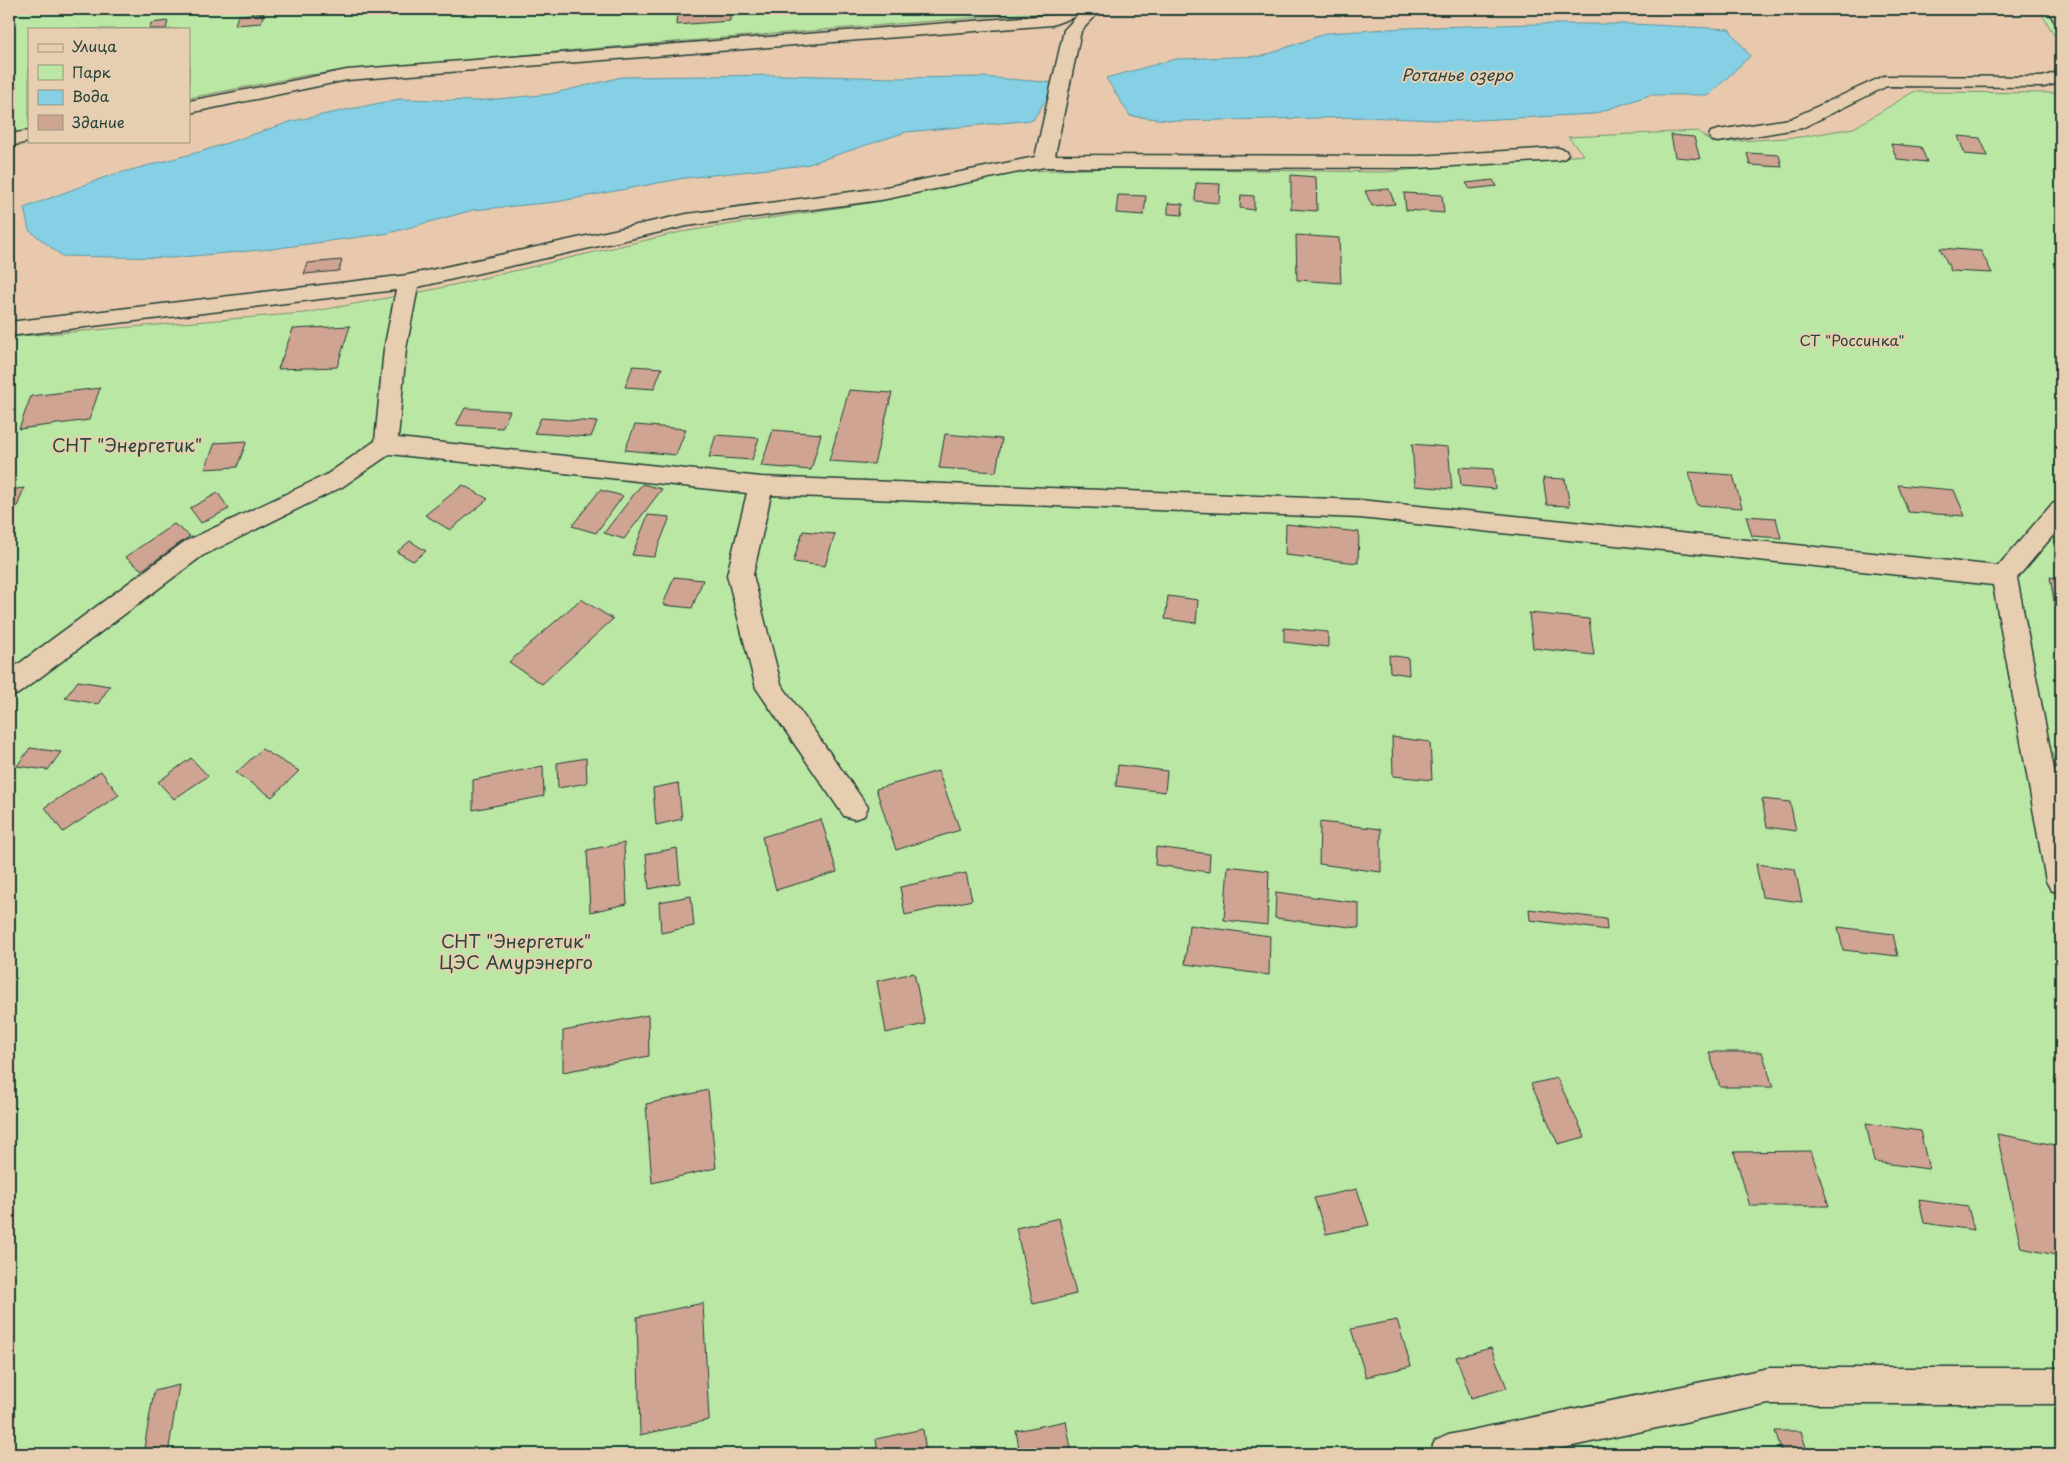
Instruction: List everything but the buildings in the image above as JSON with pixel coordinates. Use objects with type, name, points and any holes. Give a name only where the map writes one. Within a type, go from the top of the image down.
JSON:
[{"type":"street","points":[[190,108],[347,75],[1052,20],[1078,9]]},
{"type":"street","points":[[1044,161],[1073,30],[1093,9]]},
{"type":"street","points":[[2055,9],[2061,18]]},
{"type":"street","points":[[1718,136],[1795,124],[1884,81],[2044,82],[2061,76]]},
{"type":"street","points":[[9,140],[28,137]]},
{"type":"street","points":[[9,329],[408,282],[686,220],[880,194],[1044,161],[1417,162],[1558,154]]},
{"type":"street","points":[[386,444],[395,350],[408,282]]},
{"type":"street","points":[[9,686],[193,549],[334,481],[386,444],[761,486],[1360,509],[2004,576]]},
{"type":"street","points":[[761,486],[740,575],[768,688],[854,807]]},
{"type":"street","points":[[2004,576],[2061,510]]},
{"type":"street","points":[[2004,576],[2061,881]]},
{"type":"street","points":[[1448,1454],[1769,1386],[2061,1386]]},
{"type":"green space","points":[[9,9],[1056,9],[1044,12],[576,50],[308,75],[190,98],[190,28],[28,28],[28,131],[9,134]]},
{"type":"green space","points":[[2039,9],[2061,9],[2061,47]]},
{"type":"green space","name":"СНТ \"Энергетик\" ЦЭС Амурэнерго","points":[[1913,92],[2061,93],[2061,1454],[9,1454],[9,337],[305,313],[436,289],[681,232],[869,203],[1027,171],[1116,168],[1384,172],[1584,155],[1568,137],[1698,131],[1712,143],[1800,137],[1854,128]]},
{"type":"water","name":"Ротанье озеро","points":[[1532,24],[1633,24],[1729,29],[1750,56],[1709,95],[1650,95],[1594,114],[1458,121],[1366,117],[1177,121],[1130,116],[1106,78],[1176,59],[1263,56],[1327,33],[1404,28]]},
{"type":"water","points":[[787,75],[891,78],[983,77],[1057,83],[1033,120],[906,132],[806,165],[685,178],[556,202],[473,210],[389,233],[271,249],[170,258],[62,256],[29,230],[24,208],[108,176],[203,151],[293,121],[399,99],[476,101],[551,94],[622,77]]},
{"type":"park label","name":"СТ \"Россинка\"","points":[[1852,339]]},
{"type":"park label","name":"СНТ \"Энергетик\"","points":[[127,444]]}]
